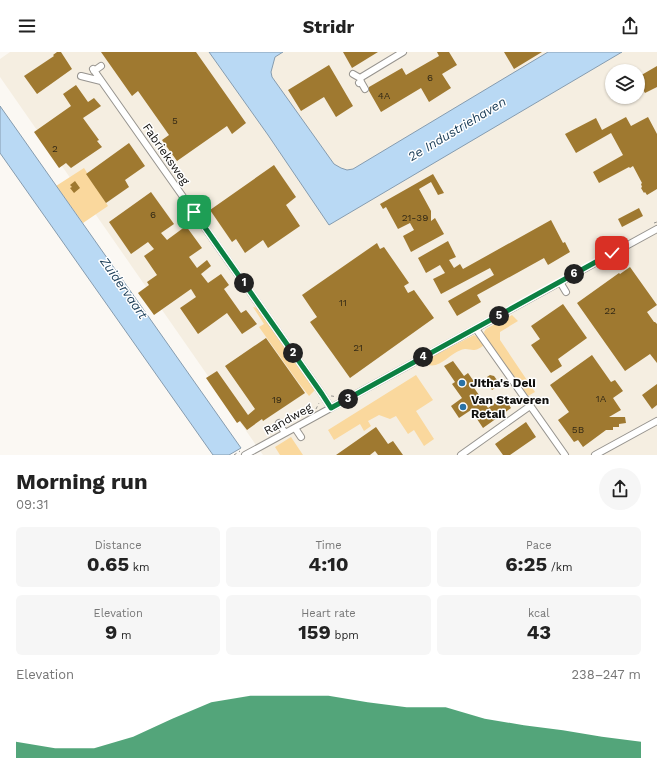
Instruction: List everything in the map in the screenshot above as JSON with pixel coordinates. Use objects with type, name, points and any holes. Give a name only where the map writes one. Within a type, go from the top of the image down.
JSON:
[{"type":"street","points":[[360,81],[403,52]]},
{"type":"street","name":"Fabrieksweg","points":[[101,66],[94,70],[101,81],[196,211],[331,408]]},
{"type":"street","points":[[353,74],[360,81],[365,90]]},
{"type":"street","points":[[81,76],[101,81]]},
{"type":"street","name":"Randweg","points":[[245,452],[296,428],[657,229]]},
{"type":"street","points":[[560,282],[566,292]]},
{"type":"street","points":[[476,328],[565,455]]},
{"type":"street","points":[[462,455],[530,406]]},
{"type":"street","points":[[595,455],[657,421]]},
{"type":"street","points":[[279,423],[286,433]]},
{"type":"street","points":[[296,428],[301,437]]},
{"type":"path","points":[[328,398],[332,396],[339,397]]},
{"type":"path","points":[[315,410],[321,402]]},
{"type":"path","points":[[234,455],[245,452]]},
{"type":"shaded area","points":[[10,52],[657,52],[657,455],[263,455],[0,77],[0,59]]},
{"type":"shaded area","points":[[84,168],[108,206],[83,223],[56,186]]},
{"type":"shaded area","points":[[253,307],[258,308],[314,388],[314,391],[309,396],[259,327],[264,324]]},
{"type":"shaded area","points":[[512,315],[518,321],[500,332],[500,340],[535,392],[528,396],[485,336],[484,332],[486,329]]},
{"type":"shaded area","points":[[474,335],[484,345],[480,348],[474,350],[461,350],[438,364],[428,365],[422,362]]},
{"type":"shaded area","points":[[416,375],[433,400],[416,411],[434,439],[424,446],[414,430],[408,434],[396,416],[390,419],[379,415],[368,421],[371,426],[364,431],[360,424],[334,440],[328,430]]},
{"type":"shaded area","points":[[291,437],[303,455],[280,455],[275,447]]},
{"type":"water","name":"2e Industriehaven","points":[[209,52],[283,52],[275,57],[271,72],[272,77],[334,164],[347,170],[353,169],[548,52],[622,52],[329,225]]},
{"type":"water","name":"Zuidervaart","points":[[0,106],[241,448],[229,455],[213,455],[0,153]]},
{"type":"building","points":[[57,52],[61,52],[72,69],[37,94],[24,76],[54,56],[53,55]]},
{"type":"building","points":[[101,52],[196,52],[246,123],[232,134],[227,126],[177,161],[162,140],[169,135],[138,91],[132,96]]},
{"type":"building","points":[[343,52],[378,52],[352,68]]},
{"type":"building","points":[[437,52],[449,52],[457,65],[442,74],[451,88],[429,102],[421,88],[381,112],[369,91],[369,87],[402,68],[406,75],[439,56]]},
{"type":"building","points":[[504,52],[542,52],[514,69]]},
{"type":"building","points":[[329,65],[353,106],[336,117],[324,97],[301,111],[288,90]]},
{"type":"building","points":[[657,66],[657,87],[645,93],[645,73]]},
{"type":"building","points":[[76,85],[88,102],[94,98],[101,106],[83,118],[99,140],[97,141],[102,147],[71,168],[66,163],[59,168],[34,132],[71,106],[63,94]]},
{"type":"building","points":[[626,117],[631,126],[648,117],[657,134],[657,189],[647,195],[641,188],[642,183],[633,166],[599,183],[593,172],[623,155],[611,133],[576,153],[565,134],[596,118],[602,130]]},
{"type":"building","points":[[129,143],[145,166],[125,180],[129,187],[106,203],[86,174]]},
{"type":"building","points":[[274,165],[296,197],[286,205],[300,226],[268,248],[263,240],[245,253],[236,239],[232,242],[210,210]]},
{"type":"building","points":[[433,174],[444,193],[438,195],[431,182],[419,189],[431,211],[431,221],[435,218],[444,234],[411,252],[403,236],[414,230],[410,223],[398,229],[386,207],[383,209],[380,204]]},
{"type":"building","points":[[75,181],[80,188],[74,193],[70,188],[72,187],[70,185]]},
{"type":"building","points":[[151,192],[174,224],[161,233],[167,240],[186,226],[202,248],[189,257],[197,268],[207,260],[211,266],[201,274],[208,283],[221,274],[229,285],[224,289],[241,313],[246,310],[257,324],[242,334],[227,313],[198,334],[180,308],[196,297],[191,289],[154,315],[138,293],[149,285],[147,282],[157,275],[144,256],[154,249],[148,242],[131,254],[109,222]]},
{"type":"building","points":[[639,208],[643,216],[622,227],[618,219]]},
{"type":"building","points":[[551,220],[563,243],[565,242],[570,252],[548,265],[544,258],[477,295],[481,302],[457,316],[448,301],[494,275],[490,268],[441,294],[433,279],[445,273],[440,265],[426,273],[418,258],[448,241],[456,257],[449,260],[454,268],[460,264],[463,269]]},
{"type":"building","points":[[377,243],[380,249],[384,247],[409,283],[404,286],[408,293],[414,290],[434,318],[350,378],[310,322],[317,317],[302,295]]},
{"type":"building","points":[[630,267],[657,305],[647,312],[657,324],[657,363],[650,354],[625,371],[577,303],[619,273],[620,274]]},
{"type":"building","points":[[563,304],[587,338],[558,359],[562,366],[551,373],[531,345],[540,339],[531,326]]},
{"type":"building","points":[[266,338],[305,393],[263,421],[262,419],[247,430],[240,421],[237,423],[206,378],[217,371],[248,415],[255,409],[225,366]]},
{"type":"building","points":[[592,355],[611,382],[615,380],[623,391],[613,398],[621,410],[609,417],[625,417],[626,423],[619,424],[619,427],[613,427],[613,430],[606,430],[583,447],[578,440],[574,442],[558,420],[569,412],[550,385]]},
{"type":"building","points":[[453,361],[464,376],[468,373],[475,383],[472,385],[488,408],[504,397],[511,408],[483,428],[471,410],[459,418],[451,406],[462,398],[452,384],[455,382],[444,366]]},
{"type":"building","points":[[490,375],[494,376],[500,384],[492,390],[487,382],[487,377]]},
{"type":"building","points":[[657,384],[657,405],[652,409],[642,395]]},
{"type":"building","points":[[526,422],[536,437],[510,455],[503,455],[495,444]]},
{"type":"building","points":[[376,427],[388,444],[393,441],[403,455],[378,455],[375,451],[370,455],[336,455]]},
{"type":"place","name":"Jitha's Deli","points":[[462,383]]},
{"type":"place","name":"Van Staveren Retail","points":[[463,407]]},
{"type":"route","points":[[194,212],[331,408],[612,253]]}]
